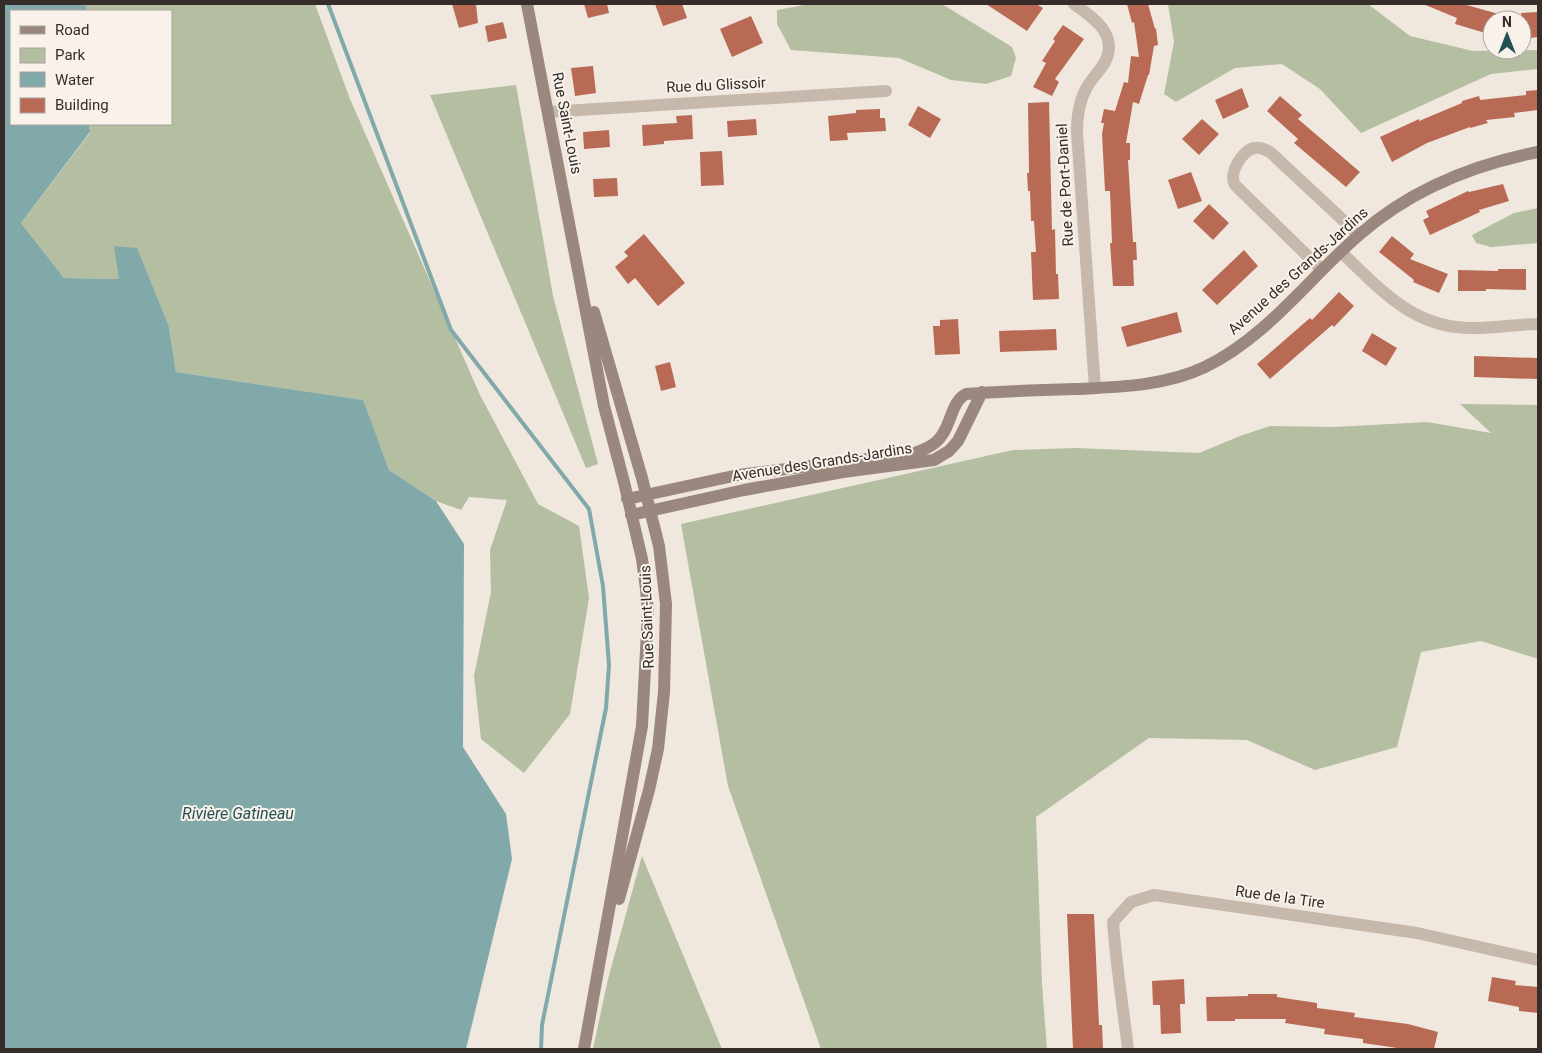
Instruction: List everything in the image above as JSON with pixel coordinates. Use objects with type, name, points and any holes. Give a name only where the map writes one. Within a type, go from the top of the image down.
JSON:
[{"type":"main road","name":"Rue Saint-Louis","points":[[527,4],[604,406],[631,515],[646,589],[648,612],[644,707],[636,768],[584,1049]]},
{"type":"main road","name":"Avenue des Grands-Jardins","points":[[627,498],[738,475],[915,453],[933,445],[942,436],[962,396],[966,394],[1140,385],[1192,372],[1244,344],[1359,235],[1424,190],[1445,179],[1488,164],[1538,152]]},
{"type":"main road","name":"Rue Saint-Louis","points":[[575,249],[646,495],[659,546],[666,604],[666,665],[658,750],[649,790],[595,986]]},
{"type":"main road","name":"Avenue des Grands-Jardins","points":[[631,515],[744,490],[934,460],[949,451],[958,441],[982,392]]},
{"type":"street","name":"Rue de Port-Daniel","points":[[1074,4],[1100,24],[1106,33],[1108,42],[1108,53],[1104,63],[1087,87],[1081,99],[1077,115],[1094,388]]},
{"type":"street","name":"Rue du Glissoir","points":[[548,112],[886,91]]},
{"type":"street","points":[[1322,270],[1235,185],[1232,180],[1234,169],[1249,150],[1259,148],[1270,152],[1359,235]]},
{"type":"street","points":[[1341,252],[1389,298],[1426,320],[1468,328],[1538,324]]},
{"type":"street","name":"Rue de la Tire","points":[[1128,1049],[1117,969],[1113,922],[1131,902],[1154,895],[1417,933],[1538,960]]},
{"type":"green space","points":[[82,4],[315,4],[350,99],[480,395],[538,504],[579,526],[589,598],[570,714],[524,773],[481,739],[474,676],[491,592],[490,550],[507,500],[469,497],[461,510],[436,501],[389,470],[362,400],[176,372],[169,327],[120,279],[64,278],[21,223],[90,133],[89,125],[172,125],[172,10],[86,10],[86,7]]},
{"type":"green space","points":[[810,4],[942,4],[1012,47],[1016,58],[1011,76],[986,84],[951,80],[899,58],[791,50],[777,24],[777,10]]},
{"type":"green space","points":[[1168,4],[1368,4],[1410,36],[1473,51],[1482,51],[1482,60],[1532,60],[1532,50],[1538,50],[1538,69],[1491,74],[1361,133],[1320,89],[1282,64],[1235,68],[1176,102],[1164,94],[1174,42]]},
{"type":"green space","points":[[516,85],[553,296],[598,464],[586,468],[430,95]]},
{"type":"green space","points":[[1538,208],[1538,243],[1491,247],[1476,243],[1472,235],[1514,213]]},
{"type":"green space","points":[[1460,404],[1538,405],[1538,659],[1481,641],[1421,652],[1397,747],[1315,770],[1247,740],[1149,738],[1036,817],[1042,984],[1047,1049],[821,1049],[728,786],[681,524],[1013,450],[1076,448],[1199,453],[1270,426],[1334,427],[1427,422],[1491,433]]},
{"type":"green space","points":[[642,856],[722,1049],[593,1049],[608,979]]},
{"type":"water","name":"Rivière Gatineau","points":[[4,4],[82,4],[86,6],[86,10],[10,10],[10,125],[89,125],[90,132],[21,223],[64,278],[119,279],[114,246],[137,248],[169,327],[176,372],[363,400],[389,470],[436,501],[464,544],[463,747],[506,814],[512,859],[466,1049],[4,1049]]},
{"type":"building","points":[[452,4],[476,4],[478,23],[459,28]]},
{"type":"building","points":[[584,4],[607,4],[609,13],[588,18]]},
{"type":"building","points":[[655,4],[682,4],[687,18],[663,26]]},
{"type":"building","points":[[986,4],[1036,4],[1043,8],[1027,31]]},
{"type":"building","points":[[1127,4],[1148,4],[1156,28],[1158,45],[1154,46],[1149,75],[1139,104],[1133,102],[1126,143],[1130,143],[1130,160],[1128,160],[1133,242],[1136,242],[1137,260],[1133,260],[1134,286],[1113,286],[1110,243],[1112,243],[1110,191],[1105,191],[1102,134],[1104,123],[1101,123],[1104,109],[1115,111],[1124,82],[1128,83],[1131,56],[1139,57],[1134,22],[1132,23]]},
{"type":"building","points":[[1423,4],[1463,4],[1484,10],[1482,10],[1482,32],[1455,24],[1457,18]]},
{"type":"building","points":[[1532,12],[1538,12],[1538,37],[1532,38]]},
{"type":"building","points":[[751,16],[763,43],[732,57],[720,29]]},
{"type":"building","points":[[503,22],[507,38],[488,42],[485,26]]},
{"type":"building","points":[[1063,25],[1084,39],[1055,79],[1059,82],[1052,96],[1033,87],[1046,63],[1042,61],[1055,41],[1053,39]]},
{"type":"building","points":[[593,66],[596,93],[575,96],[571,68]]},
{"type":"building","points":[[1242,88],[1249,107],[1223,119],[1215,100]]},
{"type":"building","points":[[1538,90],[1538,110],[1514,113],[1515,117],[1486,120],[1488,123],[1470,127],[1427,143],[1392,162],[1380,137],[1419,119],[1419,121],[1462,103],[1462,101],[1479,96],[1480,100],[1526,95],[1526,91]]},
{"type":"building","points":[[1280,96],[1302,115],[1298,119],[1360,172],[1346,187],[1294,143],[1298,139],[1267,111]]},
{"type":"building","points":[[1049,102],[1052,230],[1055,229],[1056,274],[1058,274],[1059,299],[1033,300],[1031,252],[1036,252],[1034,221],[1031,221],[1027,173],[1029,173],[1028,103]]},
{"type":"building","points":[[918,106],[941,119],[930,138],[908,125]]},
{"type":"building","points":[[880,109],[880,118],[885,118],[886,131],[847,133],[848,140],[830,141],[828,116],[856,113],[856,110]]},
{"type":"building","points":[[692,115],[693,139],[664,141],[664,144],[643,146],[642,125],[677,123],[676,116]]},
{"type":"building","points":[[756,119],[757,135],[728,137],[727,121]]},
{"type":"building","points":[[1202,119],[1219,134],[1199,155],[1182,139]]},
{"type":"building","points":[[609,130],[610,147],[584,149],[583,132]]},
{"type":"building","points":[[722,151],[724,185],[701,186],[700,152]]},
{"type":"building","points":[[1191,172],[1202,201],[1178,209],[1168,180]]},
{"type":"building","points":[[617,178],[618,196],[594,197],[593,179]]},
{"type":"building","points":[[1503,184],[1509,201],[1479,210],[1480,212],[1430,235],[1423,220],[1429,217],[1426,211],[1468,191]]},
{"type":"building","points":[[1209,204],[1229,223],[1213,240],[1193,221]]},
{"type":"building","points":[[644,234],[685,283],[658,306],[635,278],[628,284],[615,267],[628,256],[624,252]]},
{"type":"building","points":[[1392,236],[1414,254],[1410,259],[1448,274],[1439,293],[1413,282],[1414,280],[1379,252]]},
{"type":"building","points":[[1244,250],[1258,266],[1217,305],[1202,290]]},
{"type":"building","points":[[1498,269],[1526,269],[1526,290],[1486,289],[1486,291],[1458,291],[1458,270],[1498,271]]},
{"type":"building","points":[[1339,292],[1354,306],[1334,327],[1332,325],[1270,379],[1257,364],[1310,318],[1312,320]]},
{"type":"building","points":[[1177,312],[1182,332],[1127,347],[1121,327]]},
{"type":"building","points":[[958,319],[960,354],[935,355],[933,326],[940,326],[940,320]]},
{"type":"building","points":[[1056,329],[1057,350],[1000,352],[999,331]]},
{"type":"building","points":[[1372,333],[1397,348],[1386,366],[1362,351]]},
{"type":"building","points":[[1474,356],[1538,358],[1538,379],[1474,377]]},
{"type":"building","points":[[670,362],[676,387],[661,391],[655,366]]},
{"type":"building","points":[[1067,914],[1094,914],[1099,1025],[1102,1025],[1103,1049],[1073,1049]]},
{"type":"building","points":[[1492,977],[1516,981],[1515,985],[1538,987],[1538,1013],[1519,1011],[1519,1007],[1488,1001]]},
{"type":"building","points":[[1184,979],[1185,1004],[1180,1004],[1181,1033],[1161,1034],[1160,1005],[1153,1005],[1152,981]]},
{"type":"building","points":[[1248,994],[1277,994],[1277,997],[1317,1003],[1317,1008],[1355,1013],[1354,1017],[1408,1024],[1438,1032],[1434,1049],[1404,1049],[1363,1043],[1363,1039],[1324,1034],[1325,1029],[1285,1023],[1286,1019],[1207,1021],[1206,997],[1248,996]]},
{"type":"waterway","points":[[328,4],[451,330],[589,509],[603,586],[609,665],[606,708],[542,1025],[541,1049]]}]
